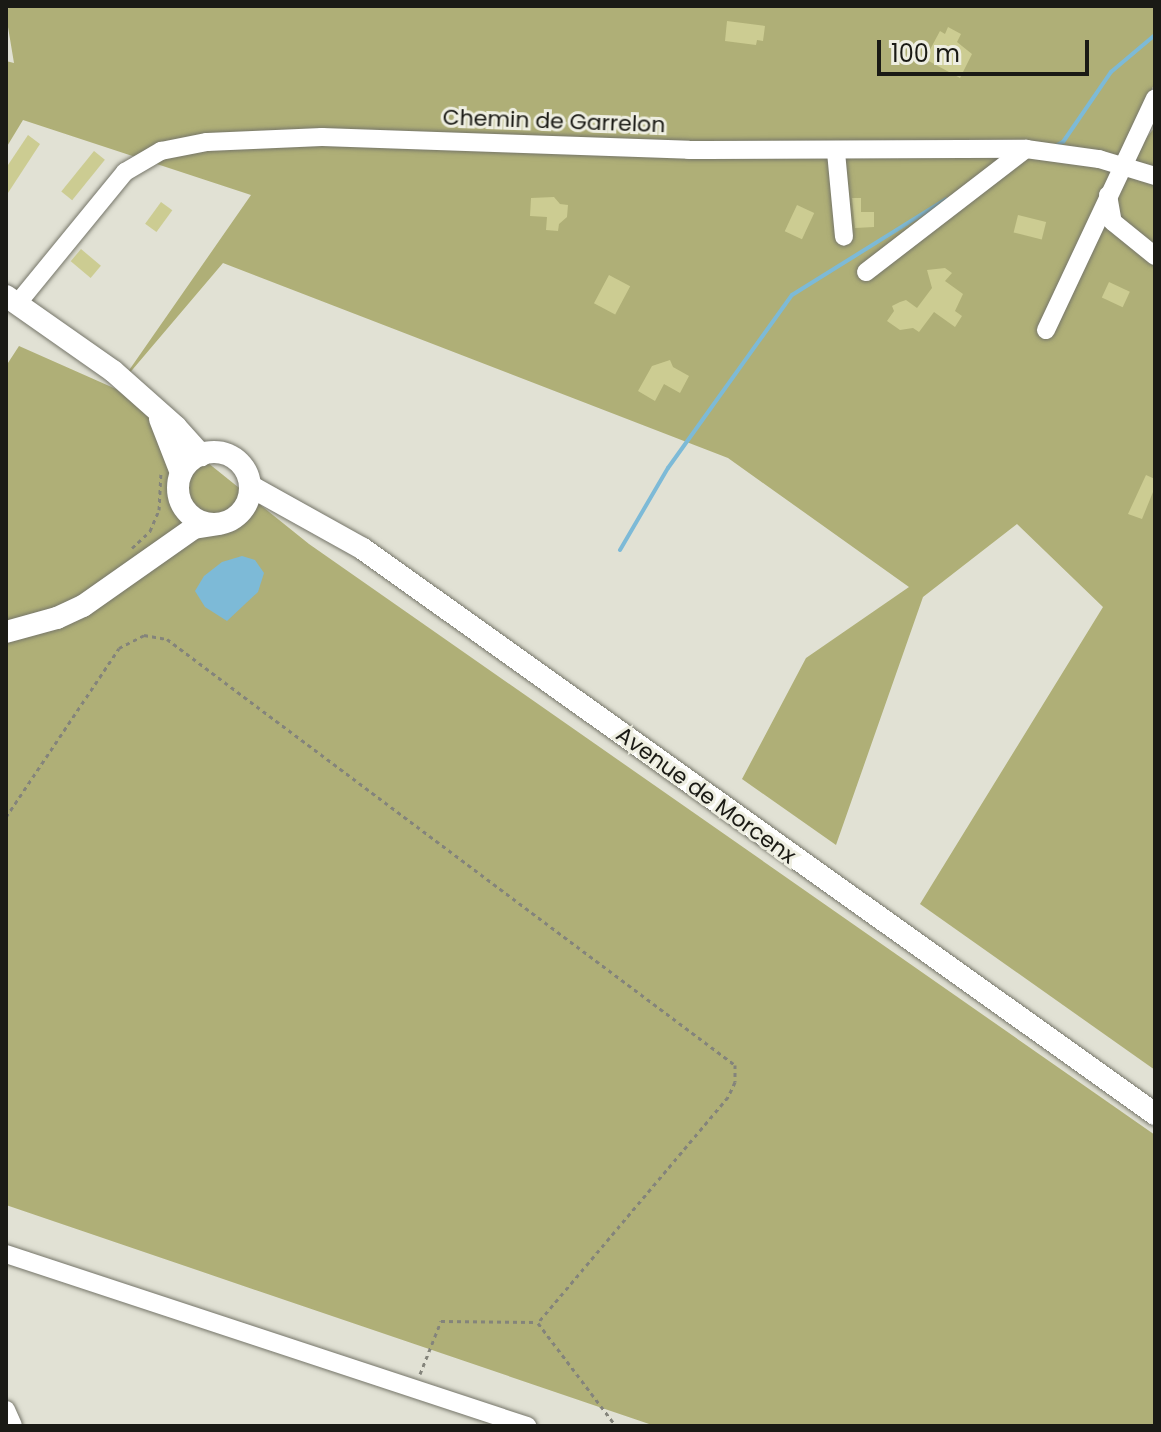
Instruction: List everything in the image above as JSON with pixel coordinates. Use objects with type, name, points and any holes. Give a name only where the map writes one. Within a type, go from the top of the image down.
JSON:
[{"type":"main road","points":[[11,300],[113,371],[201,455]]},
{"type":"main road","points":[[156,411],[181,502],[196,519],[218,524]]},
{"type":"main road","points":[[6,632],[57,618],[83,606],[155,552],[194,528],[229,521],[248,496],[248,475],[233,457],[212,452],[171,470]]},
{"type":"main road","name":"Avenue de Morcenx","points":[[248,496],[314,521],[363,549],[1155,1114]]},
{"type":"main road","points":[[155,552],[175,520],[181,502]]},
{"type":"street","points":[[1046,330],[1155,98]]},
{"type":"street","name":"Chemin de Garrelon","points":[[11,300],[125,172],[161,151],[235,139],[322,137],[836,152],[1026,149],[1064,152],[1124,165],[1155,176]]},
{"type":"street","points":[[866,272],[1026,149]]},
{"type":"street","points":[[836,152],[844,237]]},
{"type":"street","points":[[1108,195],[1113,222],[1155,256]]},
{"type":"street","points":[[6,1254],[527,1426]]},
{"type":"street","points":[[6,1410],[13,1426]]},
{"type":"path","points":[[128,553],[150,531],[171,470]]},
{"type":"path","points":[[6,817],[119,648],[144,635],[167,639],[735,1065],[735,1082],[728,1097],[538,1323]]},
{"type":"path","points":[[415,1389],[441,1321],[538,1323]]},
{"type":"path","points":[[538,1323],[616,1426]]},
{"type":"green space","points":[[9,6],[1155,6],[1155,82],[1108,186],[1155,127],[1155,1070],[920,904],[1103,607],[1017,524],[923,597],[836,845],[742,779],[806,658],[909,587],[728,458],[223,263],[116,389],[251,195],[23,120],[6,148],[6,61],[14,63],[6,15]]},
{"type":"green space","points":[[19,346],[116,389],[309,544],[1155,1135],[1155,1426],[655,1426],[6,1205],[6,366]]},
{"type":"water","points":[[242,556],[255,560],[264,573],[258,592],[227,621],[205,607],[195,591],[204,576],[222,562]]},
{"type":"building","points":[[727,21],[765,26],[763,41],[757,40],[756,45],[725,41]]},
{"type":"building","points":[[948,27],[961,34],[957,42],[972,54],[960,78],[925,59],[940,31],[945,34]]},
{"type":"building","points":[[28,135],[40,144],[6,196],[6,168]]},
{"type":"building","points":[[94,151],[105,160],[72,200],[61,191]]},
{"type":"building","points":[[554,197],[560,204],[568,205],[567,217],[559,224],[558,231],[546,230],[547,217],[530,216],[531,198]]},
{"type":"building","points":[[852,198],[861,198],[861,212],[874,212],[874,227],[855,228]]},
{"type":"building","points":[[161,202],[172,210],[156,232],[145,224]]},
{"type":"building","points":[[797,205],[814,213],[802,239],[785,231]]},
{"type":"building","points":[[1018,215],[1046,222],[1042,239],[1014,232]]},
{"type":"building","points":[[81,249],[101,266],[91,278],[71,261]]},
{"type":"building","points":[[945,268],[952,273],[945,281],[963,294],[955,311],[962,316],[955,327],[934,312],[919,332],[913,328],[900,330],[887,321],[894,311],[892,306],[900,302],[906,300],[917,308],[932,288],[927,270]]},
{"type":"building","points":[[609,275],[630,286],[615,315],[594,303]]},
{"type":"building","points":[[1109,282],[1130,292],[1123,307],[1102,297]]},
{"type":"building","points":[[670,360],[673,367],[689,376],[680,393],[664,384],[655,401],[638,391],[652,366]]},
{"type":"building","points":[[1146,475],[1155,479],[1155,487],[1142,519],[1128,514]]},
{"type":"waterway","points":[[1057,145],[1063,142],[1111,72],[1155,35]]},
{"type":"waterway","points":[[620,550],[668,468],[792,295],[946,199]]}]
